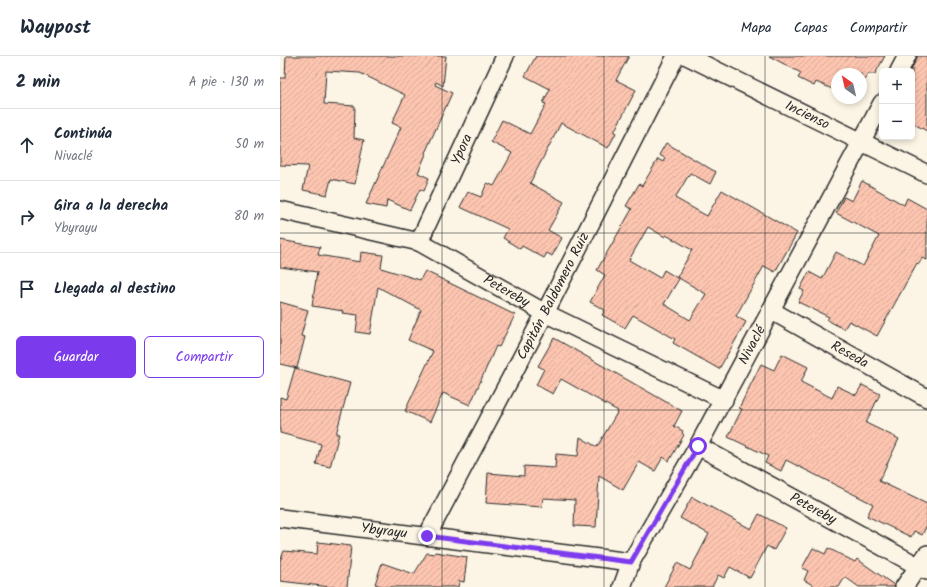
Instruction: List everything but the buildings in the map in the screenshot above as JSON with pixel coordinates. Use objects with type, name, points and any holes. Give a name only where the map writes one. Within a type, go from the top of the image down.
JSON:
[{"type":"street","name":"Ypora","points":[[419,242],[504,56]]},
{"type":"street","name":"Capitán Baldomero Ruiz","points":[[427,536],[545,313],[676,56]]},
{"type":"street","name":"Incienso","points":[[687,56],[862,140],[927,174]]},
{"type":"street","points":[[901,68],[907,56]]},
{"type":"street","name":"Nivaclé","points":[[622,587],[631,562],[724,400],[881,104]]},
{"type":"street","name":"Petereby","points":[[280,210],[419,242],[545,313],[724,400]]},
{"type":"street","name":"Reseda","points":[[772,311],[927,398]]},
{"type":"street","name":"Petereby","points":[[698,446],[924,564]]},
{"type":"street","name":"Ybyrayu","points":[[280,518],[631,562]]},
{"type":"street","points":[[904,587],[924,564]]},
{"type":"route","points":[[427,536],[631,562],[698,446]]}]
